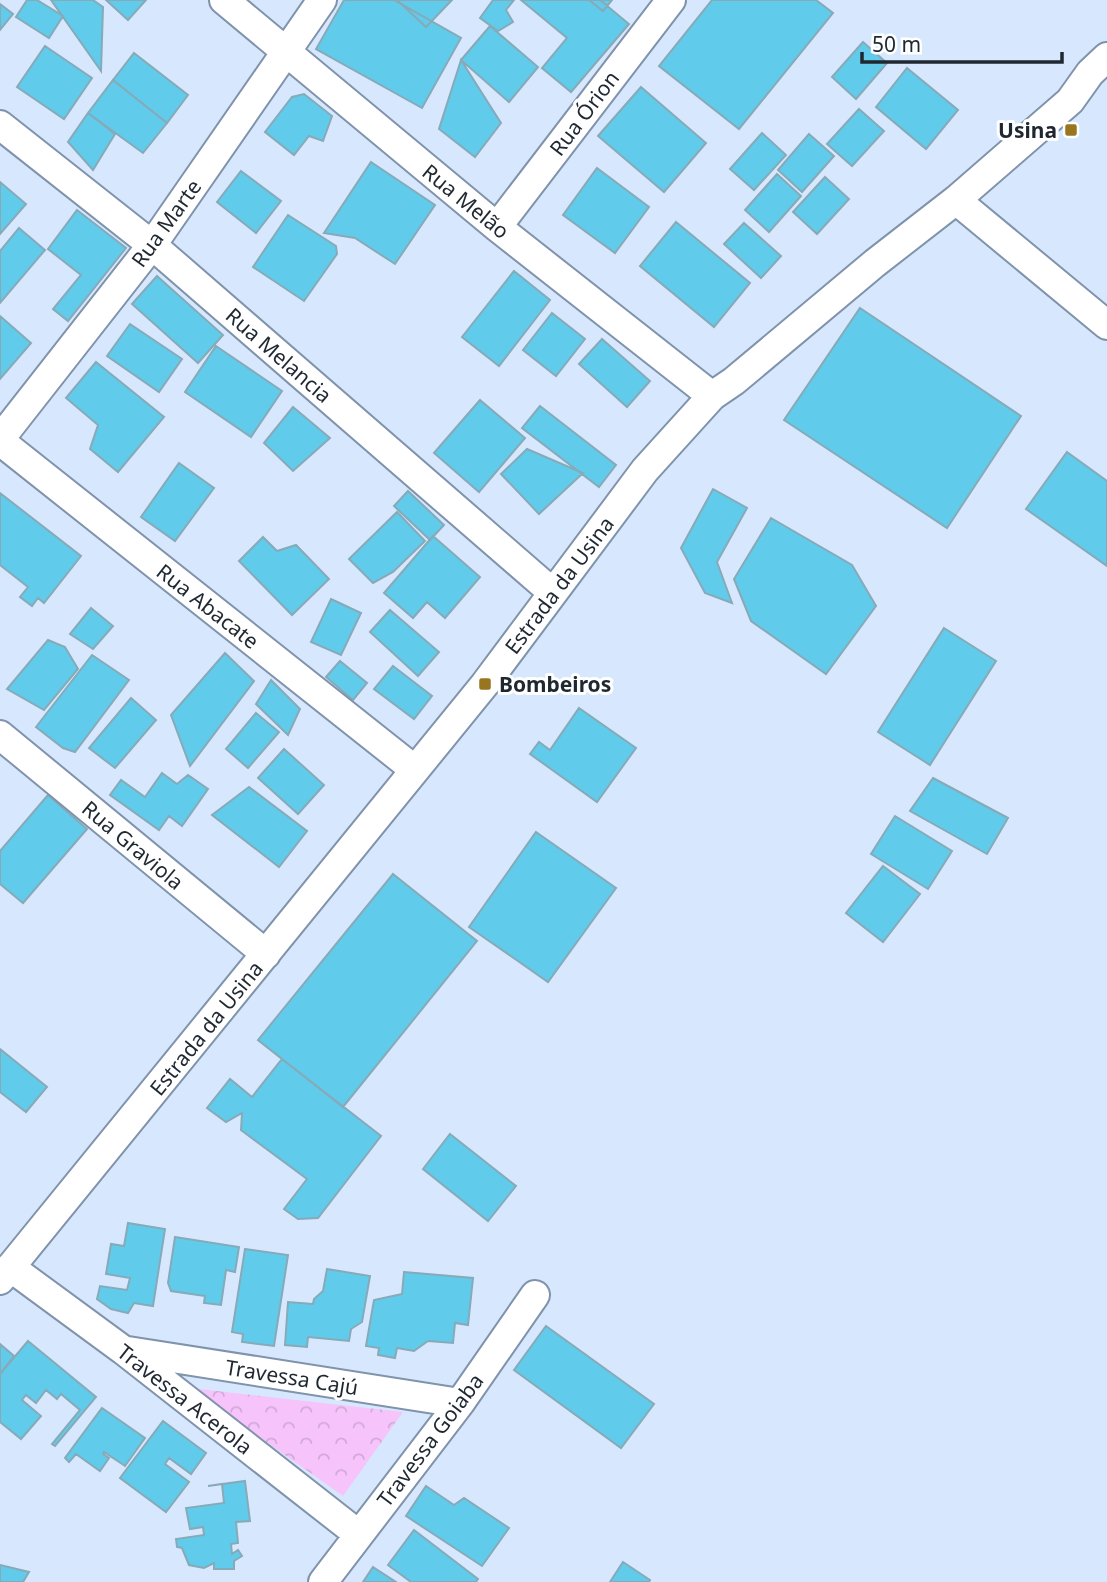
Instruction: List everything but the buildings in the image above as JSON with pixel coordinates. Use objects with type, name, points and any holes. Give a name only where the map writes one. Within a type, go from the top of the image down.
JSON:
[{"type":"street","name":"Rua Melão","points":[[224,0],[497,227],[712,396]]},
{"type":"street","name":"Rua Marte","points":[[0,440],[152,245],[322,0]]},
{"type":"street","name":"Rua Órion","points":[[497,227],[671,0]]},
{"type":"street","name":"Estrada da Usina","points":[[5,1273],[485,684],[645,470],[712,396],[957,200],[1101,72]]},
{"type":"street","name":"Rua Melancia","points":[[0,125],[152,245],[552,592]]},
{"type":"street","points":[[957,200],[1107,325]]},
{"type":"street","name":"Rua Abacate","points":[[0,440],[415,771]]},
{"type":"street","name":"Rua Graviola","points":[[0,735],[266,954]]},
{"type":"street","name":"Travessa Acerola","points":[[5,1273],[123,1350],[358,1534]]},
{"type":"street","name":"Travessa Goiaba","points":[[323,1582],[460,1403],[535,1295]]},
{"type":"street","name":"Travessa Cajú","points":[[123,1350],[460,1403]]},
{"type":"green space","points":[[190,1388],[403,1412],[343,1496]]},
{"type":"place","name":"Usina","points":[[1071,130]]},
{"type":"place","name":"Bombeiros","points":[[485,684]]}]
